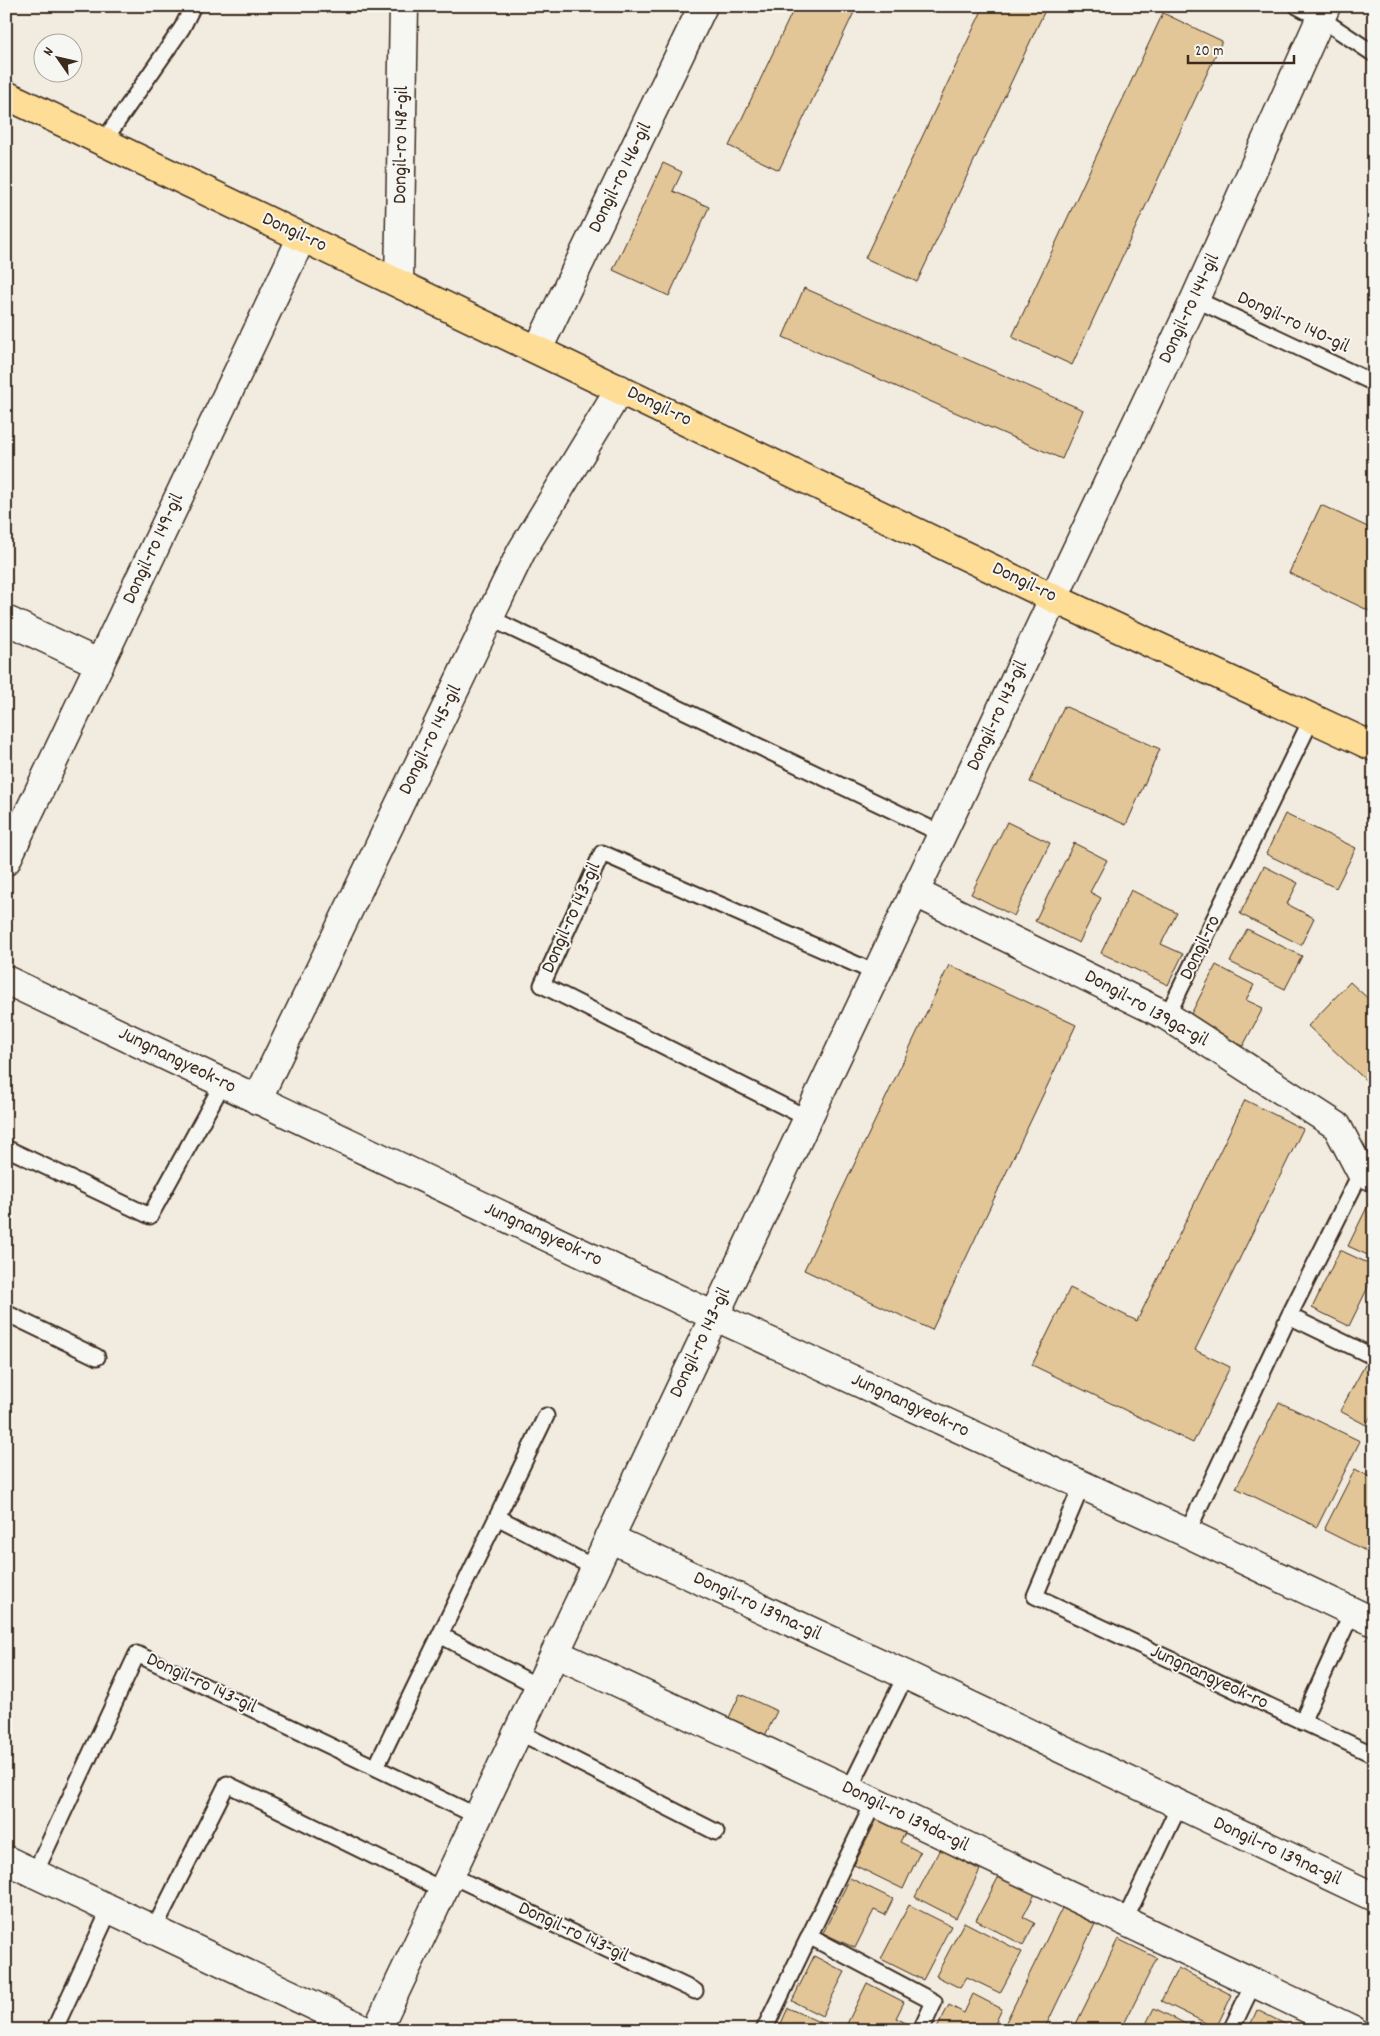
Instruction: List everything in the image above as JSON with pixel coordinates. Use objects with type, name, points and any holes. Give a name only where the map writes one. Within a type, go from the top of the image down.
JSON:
[{"type":"main road","name":"Dongil-ro","points":[[6,95],[1053,598],[1374,747]]},
{"type":"street","name":"Dongil-ro 148-gil","points":[[399,283],[404,6]]},
{"type":"street","name":"Dongil-ro 146-gil","points":[[538,349],[703,6]]},
{"type":"street","name":"Dongil-ro 144-gil","points":[[1053,598],[1195,299],[1315,10]]},
{"type":"street","name":"Dongil-ro 149-gil","points":[[6,861],[302,237]]},
{"type":"street","name":"Dongil-ro 145-gil","points":[[257,1100],[521,552],[620,389]]},
{"type":"street","name":"Dongil-ro 143-gil","points":[[377,2030],[1053,598]]},
{"type":"street","points":[[6,620],[100,664]]},
{"type":"street","name":"Dongil-ro 139ga-gil","points":[[914,892],[1167,1016],[1337,1126],[1368,1175]]},
{"type":"street","name":"Jungnangyeok-ro","points":[[6,980],[714,1316],[1187,1533],[1363,1617]]},
{"type":"street","name":"Dongil-ro 139na-gil","points":[[609,1538],[906,1675],[1374,1897]]},
{"type":"street","name":"Dongil-ro 139da-gil","points":[[555,1653],[849,1790],[1354,2030]]},
{"type":"street","points":[[6,1860],[366,2030]]},
{"type":"lane","points":[[104,142],[182,28],[193,6]]},
{"type":"lane","points":[[1315,10],[1374,54]]},
{"type":"lane","name":"Dongil-ro 140-gil","points":[[1195,299],[1374,383]]},
{"type":"lane","points":[[490,618],[942,834]]},
{"type":"lane","name":"Dongil-ro","points":[[1167,1016],[1312,718]]},
{"type":"lane","name":"Dongil-ro 143-gil","points":[[807,1118],[542,985],[602,853],[876,973]]},
{"type":"lane","points":[[6,1148],[150,1216],[223,1083]]},
{"type":"lane","points":[[1187,1533],[1289,1316],[1368,1175]]},
{"type":"lane","points":[[6,1313],[97,1357]]},
{"type":"lane","points":[[1289,1316],[1374,1357]]},
{"type":"lane","points":[[376,1767],[546,1416]]},
{"type":"lane","name":"Jungnangyeok-ro","points":[[1082,1485],[1035,1596],[1374,1755]]},
{"type":"lane","points":[[497,1517],[595,1568]]},
{"type":"lane","name":"Jungnangyeok-ro","points":[[1302,1722],[1363,1617]]},
{"type":"lane","points":[[440,1635],[539,1687]]},
{"type":"lane","name":"Dongil-ro 143-gil","points":[[35,1873],[137,1654],[478,1816]]},
{"type":"lane","points":[[849,1790],[906,1675]]},
{"type":"lane","points":[[517,1731],[716,1832]]},
{"type":"lane","name":"Dongil-ro 143-gil","points":[[154,1929],[227,1784],[695,1991]]},
{"type":"lane","points":[[764,2030],[874,1802]]},
{"type":"lane","points":[[1124,1922],[1179,1806]]},
{"type":"lane","points":[[54,2030],[110,1908]]},
{"type":"lane","points":[[809,1936],[934,2002],[921,2030]]},
{"type":"lane","points":[[1231,2030],[1254,1982]]},
{"type":"building","points":[[795,6],[857,6],[779,170],[729,146]]},
{"type":"building","points":[[984,6],[1047,6],[917,282],[865,258]]},
{"type":"building","points":[[1163,13],[1222,41],[1072,365],[1012,337]]},
{"type":"building","points":[[663,163],[682,172],[673,191],[709,207],[669,296],[613,270]]},
{"type":"building","points":[[804,288],[1083,410],[1062,459],[783,337]]},
{"type":"building","points":[[1321,505],[1374,530],[1374,613],[1289,573]]},
{"type":"building","points":[[1064,706],[1160,749],[1126,825],[1030,782]]},
{"type":"building","points":[[1285,814],[1356,848],[1336,888],[1266,854]]},
{"type":"building","points":[[1007,822],[1050,843],[1014,916],[971,894]]},
{"type":"building","points":[[1074,843],[1107,860],[1090,892],[1101,898],[1079,943],[1035,921]]},
{"type":"building","points":[[1264,866],[1298,883],[1287,904],[1314,918],[1301,945],[1240,914]]},
{"type":"building","points":[[1374,872],[1374,885],[1369,882]]},
{"type":"building","points":[[1131,890],[1177,913],[1161,944],[1183,954],[1168,985],[1101,953]]},
{"type":"building","points":[[1247,929],[1302,956],[1285,989],[1230,962]]},
{"type":"building","points":[[949,965],[1076,1025],[932,1330],[804,1270]]},
{"type":"building","points":[[1216,965],[1254,985],[1246,1000],[1263,1008],[1243,1046],[1189,1018]]},
{"type":"building","points":[[1350,982],[1374,1004],[1374,1088],[1308,1026]]},
{"type":"building","points":[[1245,1100],[1303,1129],[1195,1350],[1230,1367],[1193,1443],[1032,1365],[1070,1288],[1137,1321]]},
{"type":"building","points":[[1371,1199],[1374,1200],[1374,1258],[1348,1246]]},
{"type":"building","points":[[1340,1250],[1374,1266],[1374,1275],[1349,1326],[1312,1308]]},
{"type":"building","points":[[1374,1320],[1374,1333],[1369,1331]]},
{"type":"building","points":[[1365,1365],[1374,1369],[1374,1410],[1366,1425],[1340,1411]]},
{"type":"building","points":[[1279,1402],[1360,1441],[1317,1527],[1236,1488]]},
{"type":"building","points":[[1355,1469],[1374,1479],[1374,1555],[1324,1530]]},
{"type":"building","points":[[740,1694],[777,1711],[761,1744],[725,1726]]},
{"type":"building","points":[[877,1819],[905,1833],[900,1842],[920,1852],[903,1889],[854,1865]]},
{"type":"building","points":[[940,1849],[980,1870],[956,1918],[915,1897]]},
{"type":"building","points":[[999,1876],[1035,1894],[1023,1917],[1035,1923],[1023,1945],[976,1920]]},
{"type":"building","points":[[850,1878],[893,1899],[885,1915],[874,1910],[855,1948],[823,1933]]},
{"type":"building","points":[[909,1905],[951,1926],[923,1980],[881,1959]]},
{"type":"building","points":[[1062,1908],[1095,1924],[1044,2030],[1002,2030]]},
{"type":"building","points":[[964,1922],[1022,1952],[1000,1993],[967,1977],[960,1988],[936,1976]]},
{"type":"building","points":[[1118,1939],[1157,1958],[1121,2030],[1073,2030]]},
{"type":"building","points":[[814,1956],[845,1972],[822,2016],[792,2001]]},
{"type":"building","points":[[1178,1968],[1232,1995],[1216,2028],[1161,2001]]},
{"type":"building","points":[[867,1983],[904,2002],[896,2018],[914,2027],[912,2030],[844,2030]]},
{"type":"building","points":[[973,1994],[1002,2009],[992,2030],[936,2030],[949,2005],[964,2013]]},
{"type":"building","points":[[788,2008],[837,2030],[778,2030]]},
{"type":"building","points":[[1154,2008],[1198,2030],[1143,2030]]},
{"type":"building","points":[[1257,2010],[1297,2030],[1248,2030]]}]
